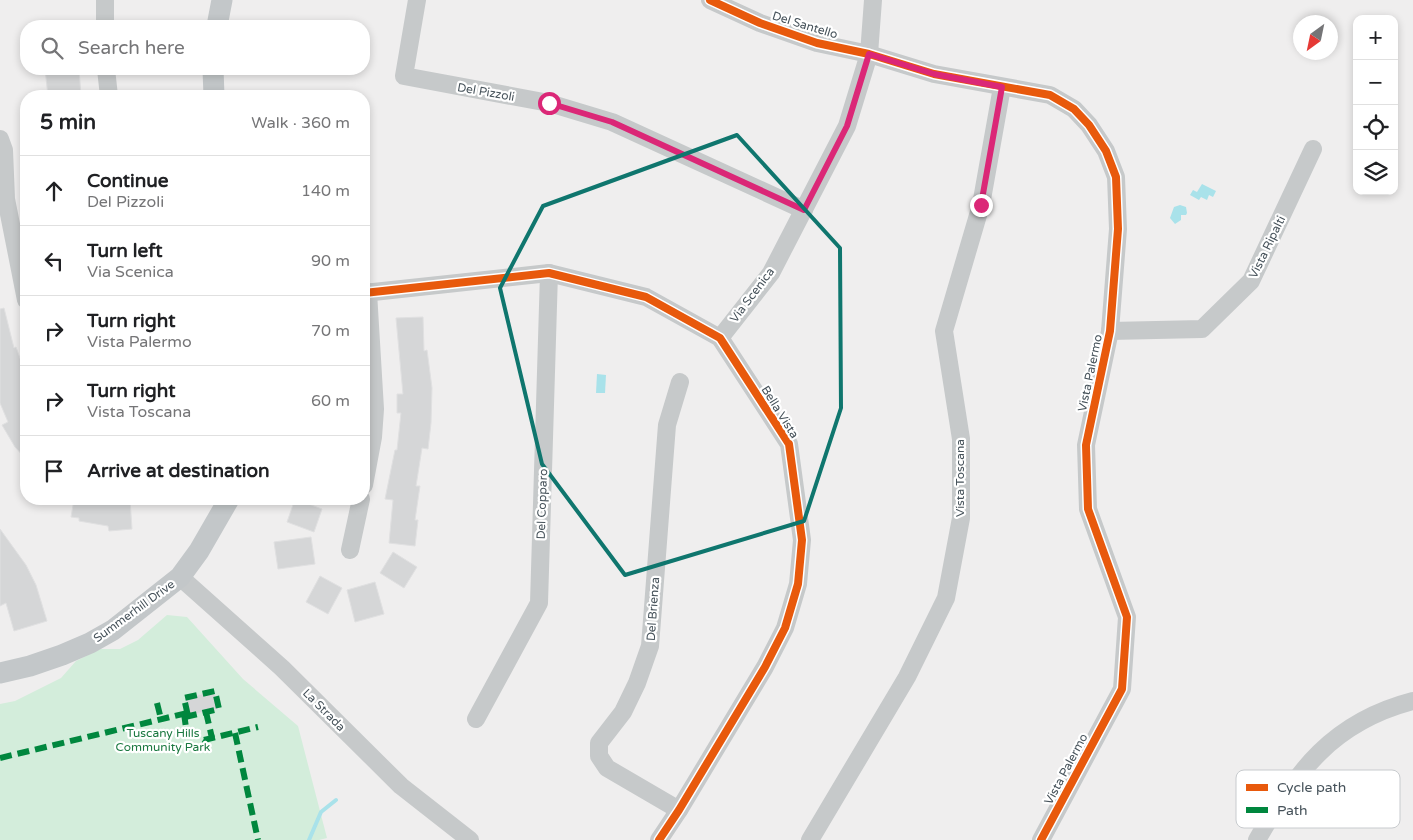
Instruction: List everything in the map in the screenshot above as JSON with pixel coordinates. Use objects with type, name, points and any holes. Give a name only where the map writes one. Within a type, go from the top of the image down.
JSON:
[{"type":"main road","points":[[218,20],[222,0]]},
{"type":"main road","points":[[213,75],[214,90]]},
{"type":"main road","name":"Summerhill Drive","points":[[0,672],[30,666],[90,643],[113,630],[180,577],[199,551],[226,505]]},
{"type":"street","points":[[105,0],[105,20]]},
{"type":"street","name":"Del Pizzoli","points":[[417,0],[404,76],[549,103],[612,122],[804,210]]},
{"type":"street","name":"Del Santello","points":[[710,0],[760,23],[817,43],[869,54]]},
{"type":"street","name":"Via Scenica","points":[[720,338],[772,273],[847,126],[869,54],[873,0]]},
{"type":"street","name":"Vista Palermo","points":[[869,54],[934,74],[1050,95],[1074,109],[1089,125],[1106,151],[1116,177],[1118,229],[1110,331],[1086,446],[1086,454],[1088,509],[1127,617],[1122,689],[1041,840]]},
{"type":"street","points":[[107,75],[108,90]]},
{"type":"street","name":"Vista Toscana","points":[[810,840],[907,676],[946,598],[960,518],[961,439],[944,332],[981,205],[1002,87]]},
{"type":"street","points":[[0,139],[4,150],[6,199],[20,270]]},
{"type":"street","name":"Vista Ripalti","points":[[1110,331],[1202,329],[1251,281],[1313,149]]},
{"type":"street","name":"Bella Vista","points":[[370,292],[549,273],[646,297],[720,338],[789,444],[802,540],[798,584],[785,628],[765,667],[659,840]]},
{"type":"street","name":"Del Copparo","points":[[476,719],[539,603],[549,273]]},
{"type":"street","points":[[370,344],[375,408],[370,453]]},
{"type":"street","name":"Del Brienza","points":[[679,810],[607,768],[599,756],[600,743],[623,712],[637,683],[650,646],[667,425],[680,382]]},
{"type":"street","points":[[350,550],[360,505]]},
{"type":"street","name":"La Strada","points":[[180,577],[282,668],[400,786],[470,840]]},
{"type":"street","points":[[1305,770],[1320,751],[1348,727],[1392,706],[1413,700]]},
{"type":"street","points":[[1257,840],[1264,828]]},
{"type":"highlighted area","points":[[737,135],[840,248],[841,408],[804,521],[625,575],[542,464],[500,288],[543,206]]},
{"type":"green space","name":"Tuscany Hills Community Park","points":[[167,615],[187,617],[243,679],[298,726],[327,838],[319,840],[0,840],[0,704],[15,701],[61,678],[76,661],[100,649],[120,649],[138,640]]},
{"type":"water","points":[[1202,184],[1216,191],[1213,197],[1209,195],[1207,200],[1201,197],[1199,200],[1190,195],[1193,190],[1197,192]]},
{"type":"water","points":[[1180,205],[1186,207],[1187,213],[1186,215],[1181,215],[1181,220],[1175,224],[1170,218],[1174,207]]},
{"type":"water","points":[[597,374],[606,375],[605,393],[596,393]]},
{"type":"building","points":[[46,75],[79,75],[81,90],[47,90]]},
{"type":"building","points":[[4,308],[14,348],[16,347],[20,358],[20,452],[2,425],[8,422],[0,403],[0,309]]},
{"type":"building","points":[[423,317],[424,351],[427,350],[432,388],[431,423],[428,449],[422,448],[416,486],[420,486],[415,520],[418,520],[415,546],[389,543],[393,500],[385,499],[395,450],[397,450],[401,413],[397,413],[397,394],[403,394],[396,318]]},
{"type":"building","points":[[73,505],[130,505],[132,529],[109,531],[108,526],[79,521],[79,518],[71,517]]},
{"type":"building","points":[[293,505],[311,505],[322,509],[314,532],[287,522]]},
{"type":"building","points":[[0,529],[26,565],[36,585],[47,621],[14,631],[6,603],[0,606]]},
{"type":"building","points":[[311,537],[315,564],[278,569],[274,542]]},
{"type":"building","points":[[393,552],[417,567],[404,588],[380,573]]},
{"type":"building","points":[[320,576],[342,588],[328,614],[306,602]]},
{"type":"building","points":[[375,582],[384,614],[355,622],[347,590]]},
{"type":"building","points":[[214,691],[218,709],[190,715],[186,698]]},
{"type":"waterway","points":[[309,840],[321,812],[336,800]]},
{"type":"marked path","points":[[185,717],[219,709],[215,691],[184,698],[188,716]]},
{"type":"marked path","points":[[157,703],[161,719]]},
{"type":"marked path","points":[[206,712],[212,738]]},
{"type":"marked path","points":[[184,713],[186,728],[204,740],[258,727]]},
{"type":"marked path","points":[[0,758],[187,713]]},
{"type":"marked path","points":[[235,733],[258,840]]},
{"type":"cycle path","points":[[710,0],[760,23],[817,43],[869,54],[934,74],[1050,95],[1074,109],[1089,125],[1106,151],[1116,177],[1118,229],[1110,331],[1086,445],[1088,509],[1127,617],[1122,689],[1041,840]]},
{"type":"cycle path","points":[[370,292],[549,273],[646,297],[720,338],[789,444],[802,540],[798,584],[785,628],[765,667],[659,840]]},
{"type":"route","points":[[549,103],[612,122],[804,210],[847,126],[869,54],[934,74],[1002,87],[981,205]]}]
